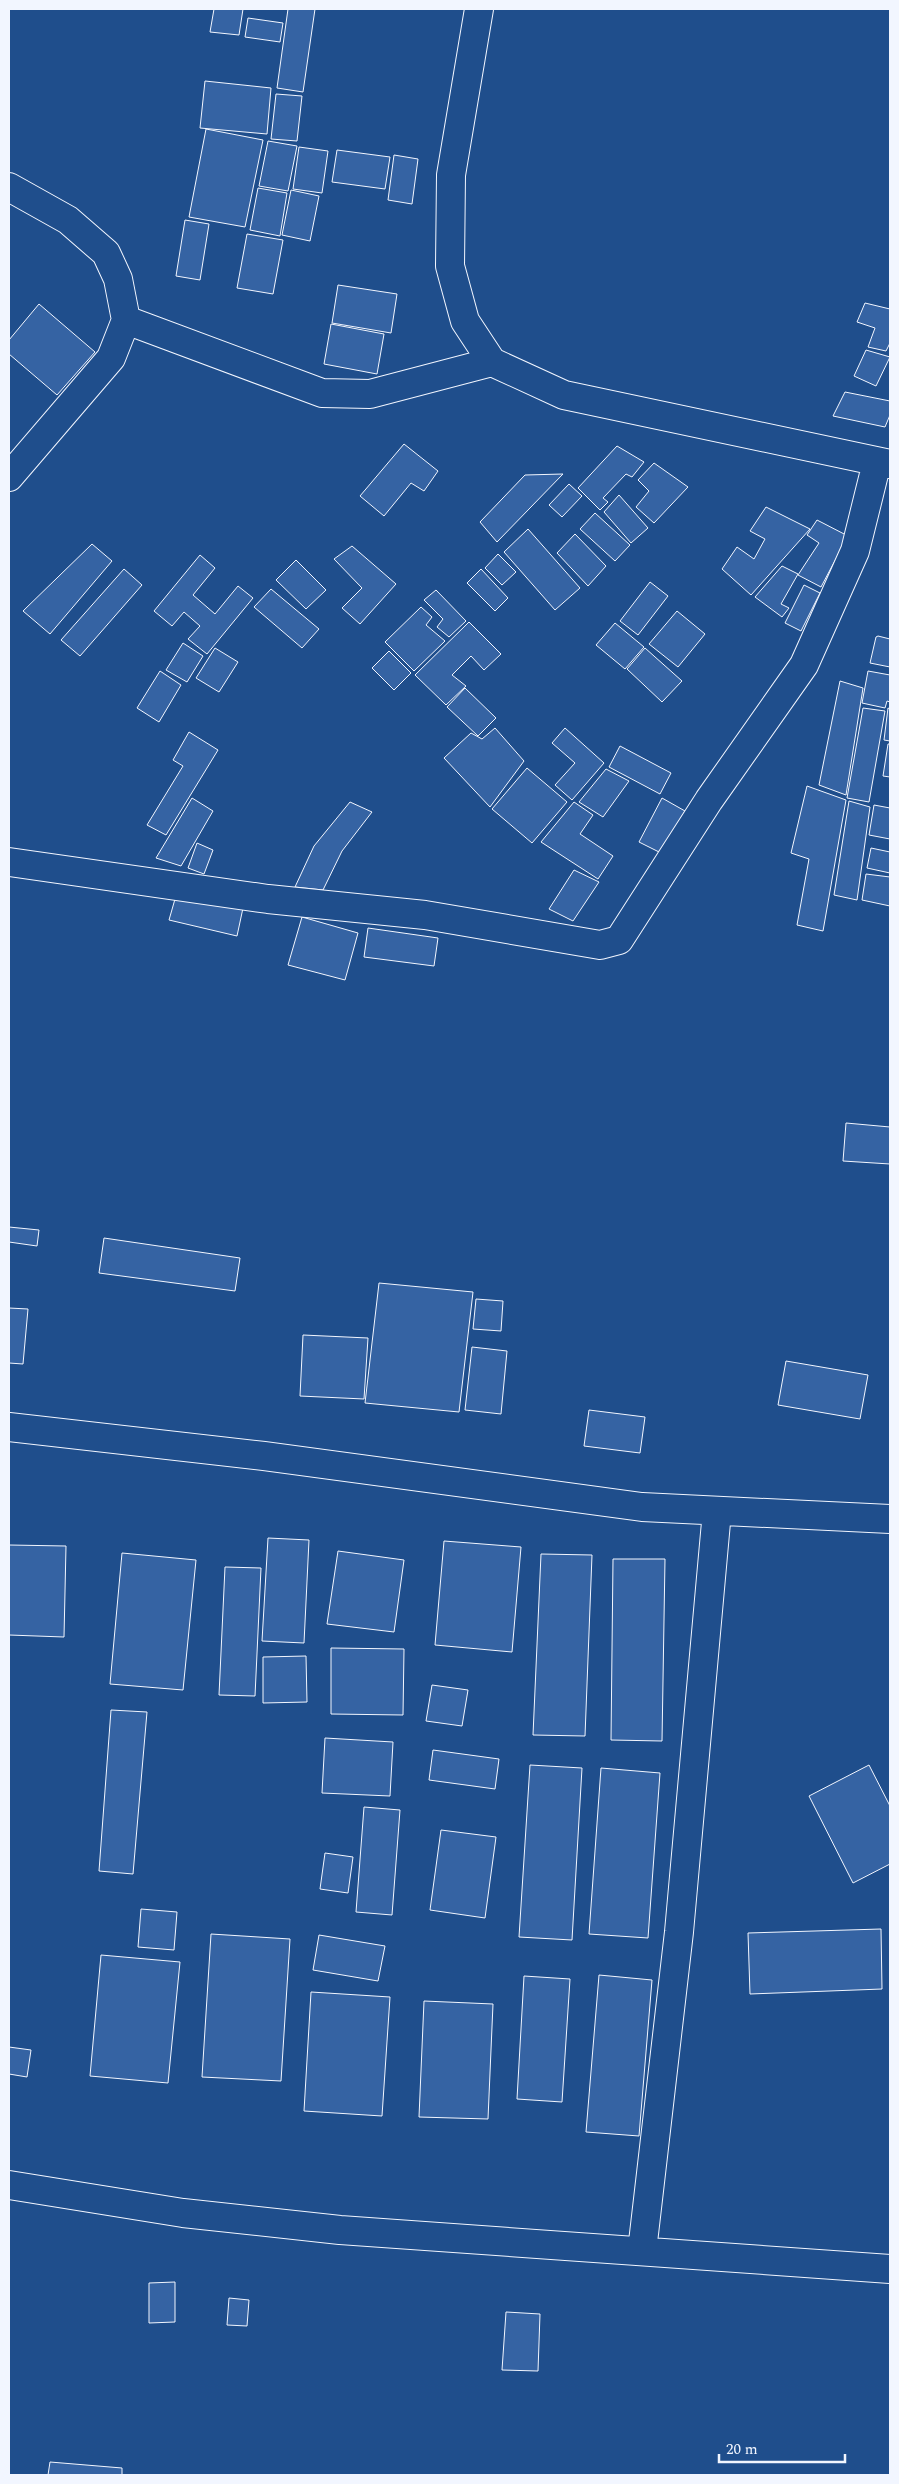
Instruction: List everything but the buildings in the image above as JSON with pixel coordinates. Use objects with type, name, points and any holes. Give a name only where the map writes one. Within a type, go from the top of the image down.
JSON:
[{"type":"street","points":[[9,862],[268,899],[425,915],[600,945],[619,940],[709,800],[804,664],[855,551],[884,463],[564,395],[492,362],[465,321],[450,266],[452,175],[478,9]]},
{"type":"street","points":[[9,187],[68,220],[106,253],[118,279],[126,320],[111,358],[9,477]]},
{"type":"street","points":[[126,320],[322,393],[370,394],[492,362]]},
{"type":"street","points":[[9,1427],[264,1456],[642,1507],[890,1519]]},
{"type":"street","points":[[642,2252],[679,1932],[716,1511]]},
{"type":"street","points":[[9,2185],[183,2213],[320,2228],[890,2269]]}]
